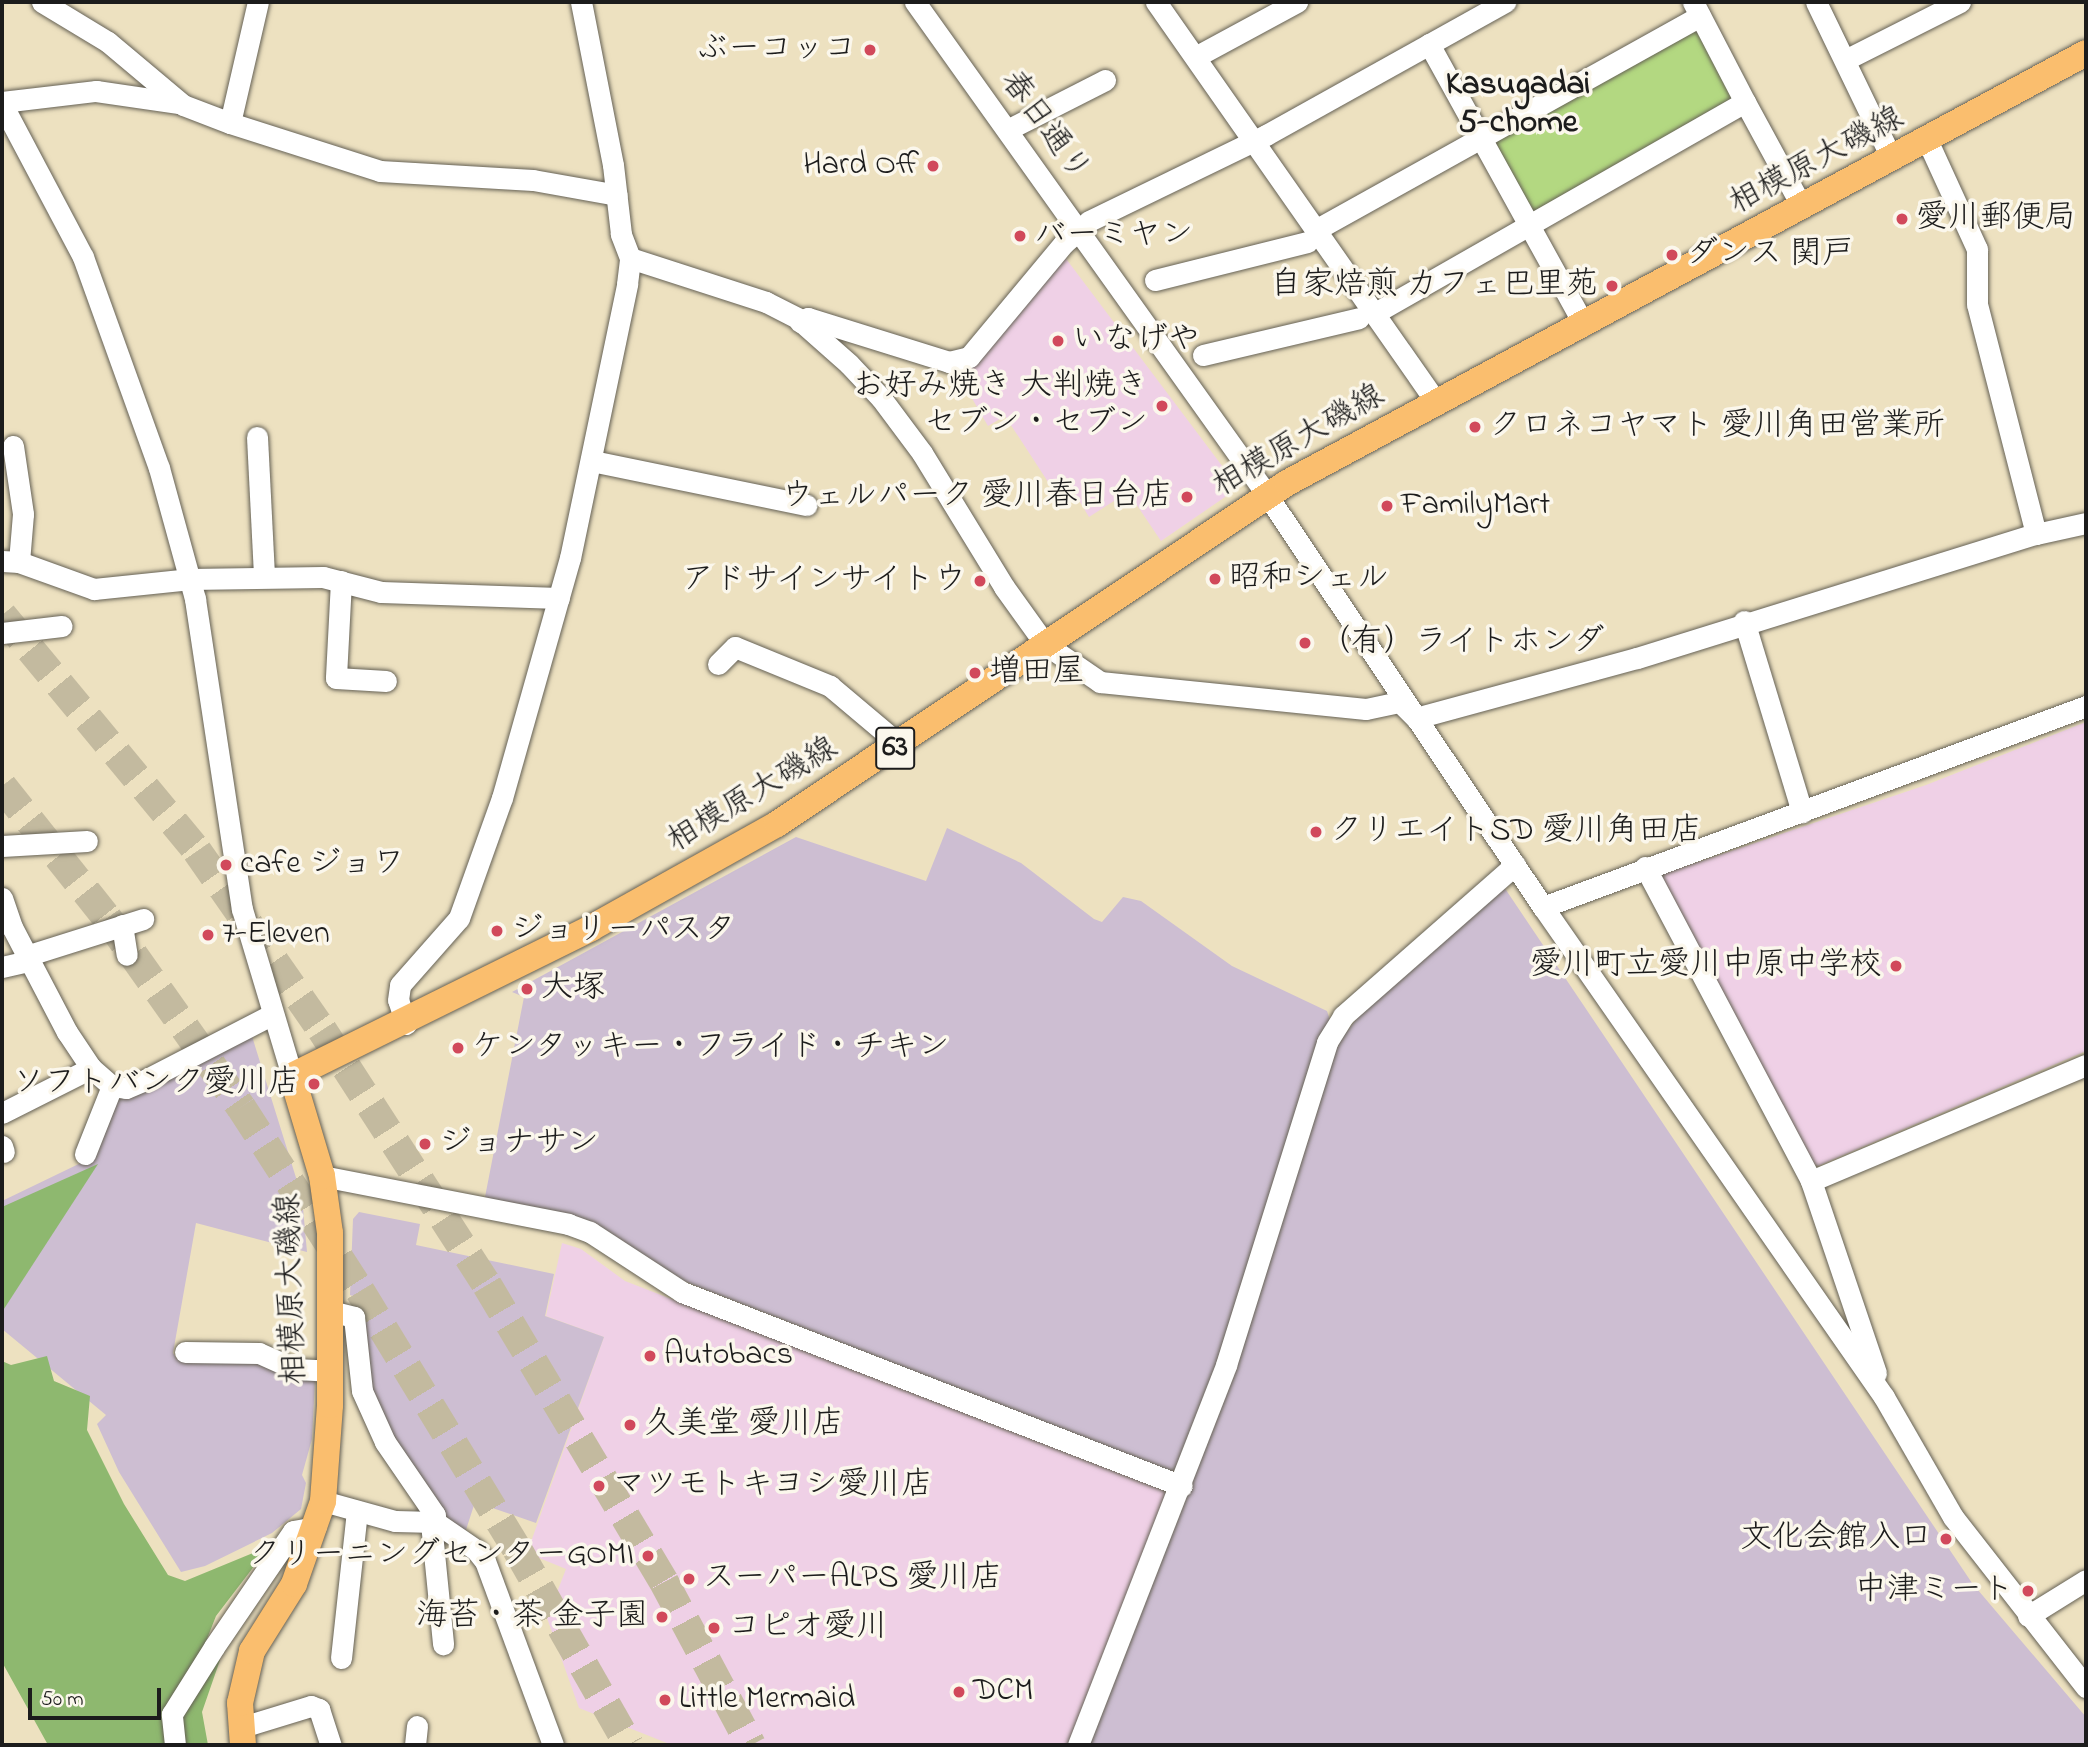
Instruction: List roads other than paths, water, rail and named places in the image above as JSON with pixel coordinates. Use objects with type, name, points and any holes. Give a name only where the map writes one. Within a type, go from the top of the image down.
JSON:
[{"type":"main road","name":"相模原大磯線","points":[[241,1736],[244,1676],[251,1651],[294,1584],[323,1501],[330,1371],[330,1233],[322,1176],[292,1076],[406,1024],[591,929],[766,830],[900,745],[1267,495],[2086,53]]},
{"type":"street","points":[[42,2],[108,42],[183,105]]},
{"type":"street","points":[[230,123],[258,2]]},
{"type":"street","points":[[406,1024],[398,1000],[400,985],[446,935],[466,904],[502,798],[559,598],[592,461],[630,258],[621,234],[617,195],[581,2]]},
{"type":"street","name":"春日通り","points":[[915,2],[1267,495],[1543,908],[1884,1397]]},
{"type":"street","points":[[1156,2],[1256,139],[1313,235],[1367,315],[1437,403]]},
{"type":"street","points":[[800,322],[808,318],[949,362],[969,356],[1079,230],[1256,139],[1505,2]]},
{"type":"street","points":[[1816,2],[1892,159]]},
{"type":"street","points":[[1845,60],[1960,2]]},
{"type":"street","points":[[1197,56],[1288,4]]},
{"type":"street","points":[[1155,280],[1313,235],[1697,9],[1802,208]]},
{"type":"street","points":[[1429,44],[1584,325]]},
{"type":"street","points":[[1007,130],[1105,80]]},
{"type":"street","points":[[292,1076],[271,1015],[242,909],[190,579],[159,468],[83,257],[2,103],[96,91],[134,93],[183,105],[230,123],[380,171],[533,180],[617,195]]},
{"type":"street","points":[[1203,355],[1367,315],[1530,226],[1745,102]]},
{"type":"street","points":[[1927,140],[1977,249],[1980,321],[2036,534]]},
{"type":"street","points":[[630,258],[766,302],[800,322],[881,398],[1045,644],[1100,682],[1366,709],[1400,702],[1416,718],[1637,658],[1744,621],[2036,534],[2086,523]]},
{"type":"street","points":[[257,437],[264,577]]},
{"type":"street","points":[[10,457],[23,514],[10,561],[94,589],[190,579],[323,577],[382,592],[559,598]]},
{"type":"street","points":[[592,461],[807,505]]},
{"type":"street","points":[[341,581],[336,678],[387,681]]},
{"type":"street","points":[[1744,621],[1802,812]]},
{"type":"street","points":[[2,633],[62,626]]},
{"type":"street","points":[[718,664],[735,647],[830,686],[900,745]]},
{"type":"street","points":[[1543,908],[1645,867],[1802,812],[2086,706]]},
{"type":"street","points":[[2,846],[87,841]]},
{"type":"street","points":[[1078,1745],[1182,1486],[1285,1184],[1327,1042],[1343,1016],[1515,865]]},
{"type":"street","points":[[1645,867],[1811,1181],[1884,1397],[1953,1517],[2086,1687]]},
{"type":"street","points":[[2,898],[27,958],[91,1068],[112,1086],[126,1088],[145,1080],[271,1015]]},
{"type":"street","points":[[2,967],[143,919]]},
{"type":"street","points":[[122,925],[127,954]]},
{"type":"street","points":[[1811,1181],[2086,1065]]},
{"type":"street","points":[[2,1113],[91,1068]]},
{"type":"street","points":[[85,1154],[112,1086]]},
{"type":"street","points":[[322,1176],[568,1224],[590,1233],[682,1292],[1182,1486]]},
{"type":"street","points":[[330,1311],[354,1317],[357,1364],[371,1417],[435,1515],[433,1523],[443,1644]]},
{"type":"street","points":[[185,1352],[259,1353],[295,1369],[330,1371]]},
{"type":"street","points":[[323,1501],[395,1521],[433,1523],[476,1550],[485,1561],[553,1745]]},
{"type":"street","points":[[341,1658],[352,1628],[357,1511]]},
{"type":"street","points":[[175,1745],[173,1714],[214,1647],[293,1531],[316,1527]]},
{"type":"street","points":[[2028,1616],[2086,1580]]},
{"type":"street","points":[[241,1736],[311,1706],[319,1709],[331,1745]]},
{"type":"tunnel","points":[[2,615],[197,851],[322,1030],[487,1285],[664,1582],[751,1745]]},
{"type":"tunnel","points":[[2,786],[107,918],[241,1107],[360,1291],[517,1549],[629,1745]]},
{"type":"place","name":"ぶーコッコ","points":[[870,50]]},
{"type":"place","name":"Hard Off","points":[[933,166]]},
{"type":"place","name":"愛川郵便局","points":[[1902,219]]},
{"type":"place","name":"バーミヤン","points":[[1020,236]]},
{"type":"place","name":"ダンス 関戸","points":[[1672,255]]},
{"type":"place","name":"自家焙煎 カフェ巴里苑","points":[[1612,286]]},
{"type":"place","name":"いなげや","points":[[1058,341]]},
{"type":"place","name":"お好み焼き 大判焼き セブン・セブン","points":[[1162,406]]},
{"type":"place","name":"クロネコヤマト 愛川角田営業所","points":[[1475,427]]},
{"type":"place","name":"ウェルパーク 愛川春日台店","points":[[1187,497]]},
{"type":"place","name":"FamilyMart","points":[[1387,506]]},
{"type":"place","name":"昭和シェル","points":[[1215,579]]},
{"type":"place","name":"アドサインサイトウ","points":[[980,581]]},
{"type":"place","name":"（有）ライトホンダ","points":[[1305,643]]},
{"type":"place","name":"増田屋","points":[[975,673]]},
{"type":"place","name":"クリエイトSD 愛川角田店","points":[[1316,832]]},
{"type":"place","name":"cafe ジョワ","points":[[226,865]]},
{"type":"place","name":"ジョリーパスタ","points":[[497,931]]},
{"type":"place","name":"7-Eleven","points":[[208,935]]},
{"type":"place","name":"愛川町立愛川中原中学校","points":[[1896,966]]},
{"type":"place","name":"大塚","points":[[527,989]]},
{"type":"place","name":"ケンタッキー・フライド・チキン","points":[[458,1048]]},
{"type":"place","name":"ソフトバンク愛川店","points":[[314,1084]]},
{"type":"place","name":"ジョナサン","points":[[425,1144]]},
{"type":"place","name":"Autobacs","points":[[650,1356]]},
{"type":"place","name":"久美堂 愛川店","points":[[630,1425]]},
{"type":"place","name":"マツモトキヨシ愛川店","points":[[599,1486]]},
{"type":"place","name":"文化会館入口","points":[[1946,1539]]},
{"type":"place","name":"クリーニングセンターGOMI","points":[[648,1556]]},
{"type":"place","name":"スーパーALPS 愛川店","points":[[689,1579]]},
{"type":"place","name":"中津ミート","points":[[2028,1591]]},
{"type":"place","name":"海苔・茶 金子園","points":[[662,1617]]},
{"type":"place","name":"コピオ愛川","points":[[714,1628]]},
{"type":"place","name":"DCM","points":[[959,1692]]},
{"type":"place","name":"Little Mermaid","points":[[665,1700]]},
{"type":"district","name":"Kasugadai 5-chome","points":[[1518,105]]}]
